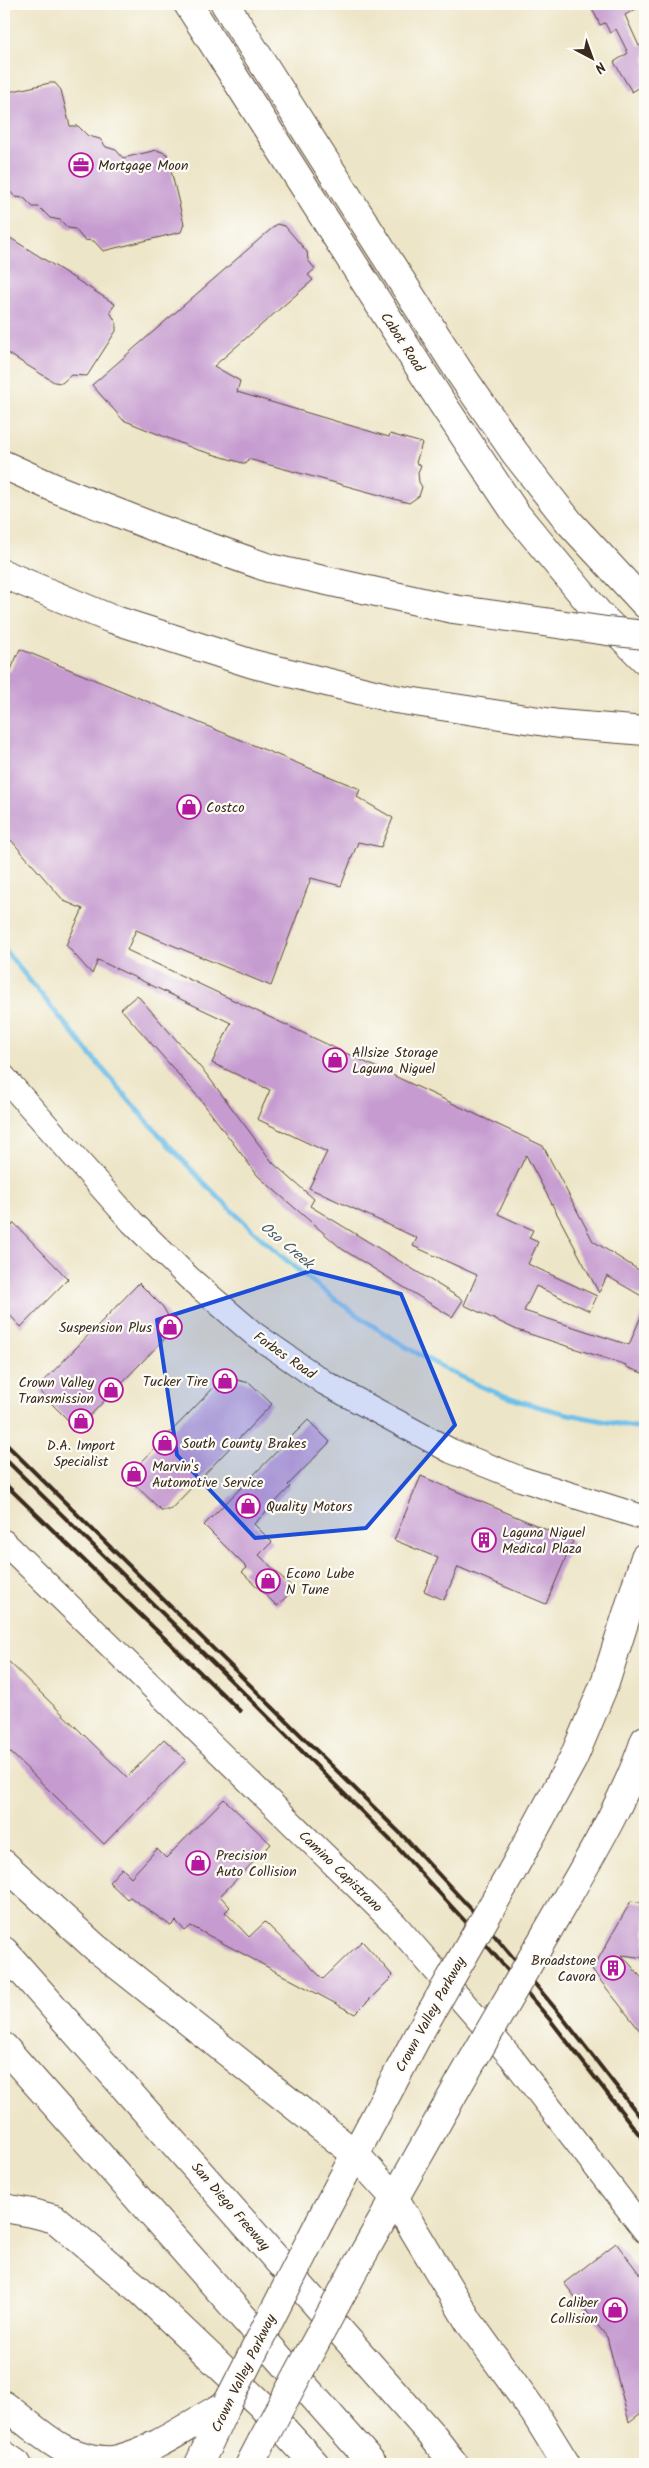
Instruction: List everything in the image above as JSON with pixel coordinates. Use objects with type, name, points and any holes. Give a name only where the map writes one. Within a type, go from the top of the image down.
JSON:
[{"type":"main road","name":"Cabot Road","points":[[188,4],[437,396],[517,515],[598,613],[645,660]]},
{"type":"main road","points":[[225,4],[460,373],[515,453],[570,523],[645,604]]},
{"type":"main road","points":[[4,465],[59,490],[159,529],[269,568],[453,609],[607,631],[645,634]]},
{"type":"main road","points":[[4,574],[109,618],[253,664],[395,699],[559,724],[645,731]]},
{"type":"main road","name":"Crown Valley Parkway","points":[[199,2464],[227,2404],[354,2153],[418,2034],[551,1801],[580,1742],[606,1682],[645,1557]]},
{"type":"main road","points":[[256,2453],[394,2197],[611,1818],[638,1760],[645,1740]]},
{"type":"main road","points":[[4,1864],[96,1948],[354,2153],[394,2197],[469,2322],[534,2412],[566,2464]]},
{"type":"main road","name":"San Diego Freeway","points":[[4,1951],[425,2427],[454,2464]]},
{"type":"main road","points":[[4,2047],[373,2464]]},
{"type":"main road","points":[[4,2208],[54,2219],[149,2299],[260,2404],[315,2464]]},
{"type":"main road","points":[[4,2406],[62,2448],[80,2456],[116,2460],[174,2436],[198,2419],[227,2404]]},
{"type":"main road","points":[[4,2455],[17,2464]]},
{"type":"street","name":"Forbes Road","points":[[4,1076],[132,1222],[189,1278],[254,1334],[325,1383],[451,1451],[521,1479],[645,1518]]},
{"type":"street","name":"Camino Capistrano","points":[[4,1542],[395,1924],[511,2057],[645,2231]]},
{"type":"highlighted area","points":[[310,1271],[401,1294],[455,1425],[366,1528],[255,1538],[177,1455],[157,1320]]},
{"type":"building","points":[[590,4],[645,4],[625,15],[639,46],[645,42],[645,84],[632,92],[614,62],[628,53],[616,29],[610,33],[605,23],[600,25]]},
{"type":"building","points":[[55,83],[61,90],[70,126],[78,126],[88,136],[100,139],[106,147],[116,150],[123,158],[157,150],[167,154],[184,224],[181,232],[103,251],[94,241],[84,240],[75,229],[68,228],[60,220],[50,218],[39,207],[33,207],[24,198],[15,197],[4,185],[4,93]]},
{"type":"building","points":[[277,224],[285,226],[307,252],[308,260],[315,269],[308,275],[313,280],[214,366],[240,381],[237,392],[389,437],[390,434],[422,443],[416,463],[421,465],[418,473],[419,482],[422,487],[419,496],[409,503],[248,459],[246,464],[195,449],[123,420],[92,385]]},
{"type":"building","points":[[4,234],[115,304],[110,312],[116,322],[116,331],[87,376],[71,375],[62,383],[54,382],[4,351]]},
{"type":"building","points":[[20,649],[360,789],[357,797],[393,818],[381,847],[358,842],[341,886],[311,878],[271,986],[136,930],[127,950],[543,1146],[593,1241],[645,1274],[645,1298],[607,1276],[599,1293],[526,1155],[498,1214],[533,1230],[529,1238],[538,1242],[528,1264],[597,1296],[590,1311],[536,1286],[524,1311],[629,1345],[645,1307],[645,1374],[626,1367],[626,1365],[517,1330],[464,1305],[477,1275],[413,1246],[417,1238],[309,1188],[327,1152],[257,1119],[270,1090],[212,1063],[231,1023],[98,960],[92,974],[66,945],[83,909],[64,901],[4,832],[4,669],[10,672]]},
{"type":"building","points":[[137,995],[207,1075],[273,1163],[314,1199],[310,1206],[463,1300],[452,1317],[342,1249],[258,1176],[200,1099],[121,1009]]},
{"type":"building","points":[[4,1217],[12,1226],[14,1223],[68,1279],[21,1327],[4,1309]]},
{"type":"building","points":[[139,1283],[163,1307],[175,1328],[77,1429],[41,1393],[41,1384]]},
{"type":"building","points":[[224,1377],[250,1383],[272,1404],[170,1510],[161,1510],[127,1477]]},
{"type":"building","name":"Quality Motors","points":[[308,1420],[330,1442],[288,1485],[290,1487],[254,1524],[272,1542],[259,1555],[294,1589],[277,1606],[242,1572],[247,1568],[204,1525]]},
{"type":"building","name":"Laguna Niguel Medical Plaza","points":[[421,1476],[573,1541],[546,1604],[458,1567],[444,1600],[424,1591],[438,1558],[394,1540]]},
{"type":"building","points":[[4,1657],[127,1777],[164,1739],[186,1760],[104,1844],[4,1746]]},
{"type":"building","points":[[224,1799],[271,1844],[220,1896],[230,1907],[225,1912],[249,1937],[265,1922],[323,1979],[362,1941],[393,1976],[355,2014],[191,1926],[185,1931],[176,1921],[171,1926],[130,1897],[127,1899],[109,1882],[122,1868],[131,1877],[157,1849],[166,1858]]},
{"type":"building","name":"Broadstone Cavora","points":[[631,1901],[645,1903],[645,1958],[622,1955],[645,1982],[645,2037],[592,1970]]},
{"type":"building","name":"Caliber Collision","points":[[616,2243],[645,2281],[645,2410],[629,2422],[607,2337],[564,2283]]},
{"type":"waterway","name":"Oso Creek","points":[[4,949],[109,1076],[219,1198],[278,1253],[342,1304],[411,1350],[504,1396],[544,1408],[645,1429]]},
{"type":"railway","points":[[4,1442],[404,1837],[485,1924],[559,2013],[645,2123]]},
{"type":"railway","points":[[4,1458],[252,1701],[395,1845],[475,1932],[551,2021],[645,2142]]},
{"type":"railway","points":[[4,1483],[240,1711]]},
{"type":"place","name":"Mortgage Moon","points":[[81,165]]},
{"type":"place","name":"Costco","points":[[189,807]]},
{"type":"place","name":"Allsize Storage Laguna Niguel","points":[[335,1060]]},
{"type":"place","name":"Suspension Plus","points":[[170,1327]]},
{"type":"place","name":"Tucker Tire","points":[[225,1381]]},
{"type":"place","name":"Crown Valley Transmission","points":[[111,1390]]},
{"type":"place","name":"D.A. Import Specialist","points":[[81,1421]]},
{"type":"place","name":"South County Brakes","points":[[165,1443]]},
{"type":"place","name":"Marvin's Automotive Service","points":[[134,1474]]},
{"type":"place","name":"Quality Motors","points":[[248,1506]]},
{"type":"place","name":"Laguna Niguel Medical Plaza","points":[[484,1540]]},
{"type":"place","name":"Econo Lube N Tune","points":[[268,1581]]},
{"type":"place","name":"Precision Auto Collision","points":[[198,1863]]},
{"type":"place","name":"Broadstone Cavora","points":[[613,1968]]},
{"type":"place","name":"Caliber Collision","points":[[615,2310]]}]
